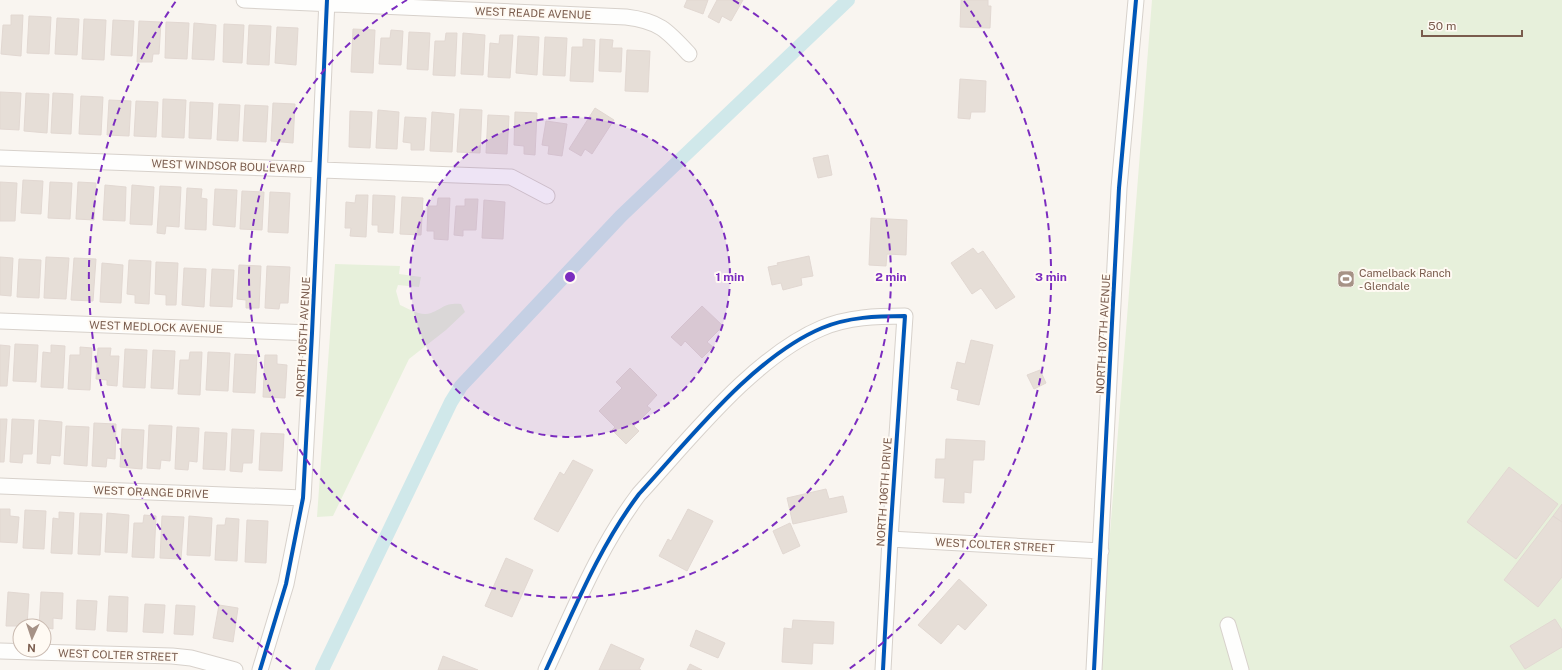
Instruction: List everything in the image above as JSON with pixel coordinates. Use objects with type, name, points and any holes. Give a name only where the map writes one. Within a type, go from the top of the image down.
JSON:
[{"type":"street","name":"WEST READE AVENUE","points":[[244,0],[326,2],[634,18],[655,23],[668,31],[689,54]]},
{"type":"street","name":"NORTH 107TH AVENUE","points":[[1094,670],[1119,188],[1136,0]]},
{"type":"street","name":"NORTH 105TH AVENUE","points":[[260,670],[286,584],[303,498],[312,333],[326,2]]},
{"type":"street","name":"WEST WINDSOR BOULEVARD","points":[[0,158],[511,177],[547,196]]},
{"type":"street","name":"NORTH 106TH DRIVE","points":[[546,670],[591,574],[623,515],[644,489],[746,380],[799,339],[823,328],[852,319],[879,316],[905,316],[883,670]]},
{"type":"street","name":"WEST MEDLOCK AVENUE","points":[[0,321],[312,333]]},
{"type":"street","name":"WEST ORANGE DRIVE","points":[[0,486],[303,498]]},
{"type":"street","name":"WEST COLTER STREET","points":[[890,539],[1101,551]]},
{"type":"street","points":[[1228,625],[1241,670]]},
{"type":"street","name":"WEST COLTER STREET","points":[[0,652],[172,656],[191,658],[235,670]]},
{"type":"green space","name":"Camelback Ranch - Glendale","points":[[1152,0],[1562,0],[1562,670],[1102,670],[1108,559]]},
{"type":"green space","points":[[335,264],[400,266],[399,274],[421,277],[419,287],[398,285],[396,291],[400,305],[415,312],[427,314],[447,305],[461,304],[465,312],[446,330],[409,359],[333,516],[317,517]]},
{"type":"building","points":[[687,0],[708,0],[703,14],[684,7]]},
{"type":"building","points":[[717,0],[743,0],[731,21],[722,16],[719,23],[708,17]]},
{"type":"building","points":[[961,0],[988,0],[988,6],[991,6],[990,28],[960,27]]},
{"type":"building","points":[[11,15],[23,15],[21,56],[1,54],[3,25],[11,25]]},
{"type":"building","points":[[29,16],[51,17],[49,54],[27,53]]},
{"type":"building","points":[[57,18],[79,19],[77,55],[55,54]]},
{"type":"building","points":[[84,19],[106,20],[104,60],[82,59]]},
{"type":"building","points":[[113,20],[134,21],[132,56],[111,55]]},
{"type":"building","points":[[139,21],[161,22],[159,54],[153,54],[152,62],[137,62]]},
{"type":"building","points":[[166,22],[189,23],[187,59],[165,58]]},
{"type":"building","points":[[194,23],[216,25],[214,60],[192,59]]},
{"type":"building","points":[[224,24],[244,25],[242,63],[223,62]]},
{"type":"building","points":[[249,25],[271,26],[269,65],[247,64]]},
{"type":"building","points":[[277,27],[298,28],[296,65],[275,63]]},
{"type":"building","points":[[353,29],[375,30],[373,73],[351,72]]},
{"type":"building","points":[[391,30],[403,31],[401,65],[379,64],[381,38],[390,38]]},
{"type":"building","points":[[409,32],[430,33],[428,70],[407,69]]},
{"type":"building","points":[[446,33],[457,33],[455,76],[433,75],[435,41],[445,41]]},
{"type":"building","points":[[463,33],[485,35],[483,75],[461,74]]},
{"type":"building","points":[[500,35],[513,35],[510,78],[488,77],[490,43],[499,44]]},
{"type":"building","points":[[518,36],[539,37],[537,75],[516,73]]},
{"type":"building","points":[[545,37],[567,38],[565,76],[543,75]]},
{"type":"building","points":[[583,39],[595,40],[593,82],[570,81],[572,47],[583,47]]},
{"type":"building","points":[[600,39],[613,40],[612,48],[622,48],[621,72],[599,71]]},
{"type":"building","points":[[627,50],[650,51],[648,92],[625,91]]},
{"type":"building","points":[[960,79],[986,81],[985,112],[971,112],[970,119],[958,118]]},
{"type":"building","points":[[0,92],[21,93],[19,130],[0,129]]},
{"type":"building","points":[[26,93],[49,94],[47,133],[24,131]]},
{"type":"building","points":[[53,93],[73,94],[71,134],[51,133]]},
{"type":"building","points":[[81,96],[103,97],[101,135],[79,134]]},
{"type":"building","points":[[163,99],[186,100],[184,138],[162,137]]},
{"type":"building","points":[[109,100],[131,101],[129,136],[107,135]]},
{"type":"building","points":[[136,101],[158,102],[156,137],[134,136]]},
{"type":"building","points":[[190,102],[213,103],[211,139],[189,138]]},
{"type":"building","points":[[273,103],[295,104],[293,143],[271,141]]},
{"type":"building","points":[[219,104],[240,105],[238,141],[217,140]]},
{"type":"building","points":[[245,105],[268,106],[266,142],[243,141]]},
{"type":"building","points":[[595,108],[614,120],[592,154],[585,149],[581,156],[569,149]]},
{"type":"building","points":[[460,109],[482,110],[480,153],[457,152]]},
{"type":"building","points":[[378,110],[399,112],[397,149],[376,148]]},
{"type":"building","points":[[350,111],[372,112],[370,148],[349,147]]},
{"type":"building","points":[[432,112],[454,114],[452,152],[430,151]]},
{"type":"building","points":[[515,112],[537,113],[535,155],[524,154],[524,146],[514,145]]},
{"type":"building","points":[[488,115],[509,116],[507,154],[486,153]]},
{"type":"building","points":[[405,117],[426,118],[424,150],[411,150],[411,143],[403,142]]},
{"type":"building","points":[[546,121],[567,124],[562,156],[548,154],[549,146],[542,145]]},
{"type":"building","points":[[828,155],[832,175],[818,178],[813,158]]},
{"type":"building","points":[[23,180],[43,181],[41,214],[21,213]]},
{"type":"building","points":[[0,182],[17,183],[15,221],[0,221]]},
{"type":"building","points":[[50,182],[72,183],[70,219],[48,218]]},
{"type":"building","points":[[78,182],[96,183],[94,220],[76,219]]},
{"type":"building","points":[[105,185],[126,187],[125,221],[103,220]]},
{"type":"building","points":[[132,185],[154,187],[152,225],[130,224]]},
{"type":"building","points":[[160,186],[181,187],[179,227],[166,226],[165,234],[157,233]]},
{"type":"building","points":[[187,188],[202,189],[201,198],[207,199],[206,230],[185,229]]},
{"type":"building","points":[[215,189],[237,190],[235,227],[213,225]]},
{"type":"building","points":[[242,191],[264,192],[262,230],[240,229]]},
{"type":"building","points":[[270,192],[290,193],[288,233],[268,232]]},
{"type":"building","points":[[356,195],[368,195],[366,237],[350,236],[351,228],[345,228],[346,202],[355,203]]},
{"type":"building","points":[[373,195],[395,196],[393,233],[378,232],[378,225],[372,225]]},
{"type":"building","points":[[402,197],[423,198],[421,235],[400,234]]},
{"type":"building","points":[[438,198],[450,198],[448,240],[434,239],[434,231],[427,231],[428,206],[437,206]]},
{"type":"building","points":[[465,199],[478,199],[476,230],[463,230],[463,236],[454,235],[456,206],[465,206]]},
{"type":"building","points":[[484,200],[505,202],[503,239],[482,238]]},
{"type":"building","points":[[871,218],[907,220],[906,255],[887,254],[886,266],[869,265]]},
{"type":"building","points":[[973,248],[978,254],[983,251],[1015,297],[996,309],[981,288],[972,294],[951,263]]},
{"type":"building","points":[[809,256],[813,276],[801,278],[802,285],[783,290],[781,283],[772,285],[768,267],[778,265],[777,263]]},
{"type":"building","points":[[0,257],[13,258],[11,296],[0,295]]},
{"type":"building","points":[[46,257],[69,258],[66,299],[44,298]]},
{"type":"building","points":[[74,258],[96,259],[93,301],[71,300]]},
{"type":"building","points":[[19,259],[41,260],[39,298],[17,297]]},
{"type":"building","points":[[129,260],[151,261],[149,304],[135,303],[135,295],[127,294]]},
{"type":"building","points":[[156,262],[178,263],[176,305],[166,305],[166,295],[155,294]]},
{"type":"building","points":[[102,263],[123,265],[121,303],[100,302]]},
{"type":"building","points":[[239,265],[261,266],[259,308],[246,308],[246,300],[237,299]]},
{"type":"building","points":[[267,266],[290,267],[288,303],[280,303],[279,309],[265,308]]},
{"type":"building","points":[[184,268],[206,269],[204,307],[182,305]]},
{"type":"building","points":[[212,269],[234,270],[232,307],[210,306]]},
{"type":"building","points":[[702,306],[723,326],[707,342],[713,347],[702,358],[685,341],[681,346],[671,337]]},
{"type":"building","points":[[971,340],[993,345],[979,405],[957,400],[959,390],[951,388],[957,362],[965,364]]},
{"type":"building","points":[[15,344],[38,345],[36,382],[13,381]]},
{"type":"building","points":[[0,345],[10,346],[7,386],[0,386]]},
{"type":"building","points":[[51,345],[65,346],[63,388],[41,387],[43,352],[51,353]]},
{"type":"building","points":[[80,347],[92,348],[90,390],[68,389],[70,355],[80,355]]},
{"type":"building","points":[[98,348],[111,348],[110,356],[119,356],[117,386],[107,385],[107,380],[96,379]]},
{"type":"building","points":[[125,349],[147,350],[145,388],[123,387]]},
{"type":"building","points":[[153,350],[175,351],[173,389],[151,388]]},
{"type":"building","points":[[190,352],[202,352],[200,395],[178,394],[180,360],[189,360]]},
{"type":"building","points":[[208,352],[230,353],[228,391],[206,390]]},
{"type":"building","points":[[235,354],[257,355],[255,393],[233,392]]},
{"type":"building","points":[[265,355],[277,355],[277,364],[287,365],[285,398],[263,397]]},
{"type":"building","points":[[630,368],[657,395],[647,406],[651,409],[634,426],[639,431],[626,444],[612,430],[615,427],[599,411],[622,388],[616,382]]},
{"type":"building","points":[[1040,370],[1046,383],[1034,389],[1027,375]]},
{"type":"building","points":[[0,419],[7,419],[4,462],[0,462]]},
{"type":"building","points":[[12,419],[34,420],[32,454],[23,454],[22,463],[10,462]]},
{"type":"building","points":[[39,420],[62,422],[60,456],[51,455],[50,464],[37,463]]},
{"type":"building","points":[[94,423],[116,424],[115,459],[107,458],[106,467],[92,466]]},
{"type":"building","points":[[149,425],[172,426],[170,461],[161,460],[160,469],[147,468]]},
{"type":"building","points":[[66,426],[89,427],[87,466],[64,464]]},
{"type":"building","points":[[177,427],[199,428],[197,462],[189,461],[188,470],[175,469]]},
{"type":"building","points":[[122,429],[144,430],[142,469],[120,467]]},
{"type":"building","points":[[232,429],[254,430],[252,463],[243,463],[242,472],[230,471]]},
{"type":"building","points":[[205,432],[227,433],[225,470],[203,469]]},
{"type":"building","points":[[261,433],[284,434],[282,471],[259,470]]},
{"type":"building","points":[[946,439],[985,441],[984,460],[973,460],[971,493],[964,492],[964,503],[943,502],[945,478],[935,478],[936,459],[945,459]]},
{"type":"building","points":[[573,460],[593,470],[558,532],[534,519],[560,472],[564,475]]},
{"type":"building","points":[[1509,467],[1558,504],[1516,559],[1467,522]]},
{"type":"building","points":[[826,489],[829,499],[843,496],[847,512],[793,524],[787,498]]},
{"type":"building","points":[[1562,504],[1562,522],[1553,516]]},
{"type":"building","points":[[0,509],[10,509],[10,516],[19,517],[17,543],[0,542]]},
{"type":"building","points":[[688,509],[713,521],[687,571],[659,556],[668,539],[671,541]]},
{"type":"building","points":[[25,510],[46,511],[44,549],[23,548]]},
{"type":"building","points":[[59,512],[74,513],[72,554],[51,553],[53,518],[59,519]]},
{"type":"building","points":[[80,513],[102,514],[100,555],[78,554]]},
{"type":"building","points":[[107,513],[129,515],[127,553],[105,552]]},
{"type":"building","points":[[144,515],[156,516],[154,558],[132,557],[134,523],[143,523]]},
{"type":"building","points":[[162,516],[184,517],[181,559],[160,558]]},
{"type":"building","points":[[189,516],[212,518],[210,556],[187,555]]},
{"type":"building","points":[[1553,516],[1562,522],[1562,577],[1538,607],[1504,580]]},
{"type":"building","points":[[226,518],[239,519],[237,561],[215,560],[217,525],[225,525]]},
{"type":"building","points":[[247,520],[268,521],[266,563],[245,562]]},
{"type":"building","points":[[790,523],[800,546],[783,554],[773,531]]},
{"type":"building","points":[[506,558],[533,570],[512,617],[485,606]]},
{"type":"building","points":[[959,579],[987,605],[965,630],[958,624],[941,644],[918,625]]},
{"type":"building","points":[[8,592],[29,594],[28,618],[12,618],[12,626],[6,626]]},
{"type":"building","points":[[41,592],[63,593],[62,619],[53,618],[53,629],[52,618],[39,618]]},
{"type":"building","points":[[109,596],[128,597],[127,632],[107,631]]},
{"type":"building","points":[[77,600],[97,601],[95,630],[76,629]]},
{"type":"building","points":[[145,604],[165,605],[163,633],[143,632]]},
{"type":"building","points":[[176,605],[195,606],[193,635],[174,634]]},
{"type":"building","points":[[219,605],[238,608],[233,642],[213,638]]},
{"type":"building","points":[[1555,619],[1562,630],[1562,647],[1525,669],[1510,646]]},
{"type":"building","points":[[793,620],[834,622],[833,644],[813,643],[812,664],[782,662],[784,628],[792,629]]},
{"type":"building","points":[[696,630],[725,643],[718,658],[690,646]]},
{"type":"building","points":[[611,644],[644,659],[639,669],[641,670],[599,670]]},
{"type":"building","points":[[443,656],[478,670],[438,670]]},
{"type":"building","points":[[690,664],[702,670],[687,670]]},
{"type":"waterway","points":[[322,670],[451,402],[461,386],[621,216],[848,0]]},
{"type":"cycle path","points":[[260,670],[286,584],[303,498],[327,0]]},
{"type":"cycle path","points":[[1094,670],[1119,188],[1136,0]]},
{"type":"cycle path","points":[[546,670],[599,557],[625,514],[639,494],[723,402],[771,359],[796,341],[822,328],[852,319],[905,316],[883,670]]},
{"type":"place","name":"Camelback Ranch - Glendale","points":[[1346,279]]}]
